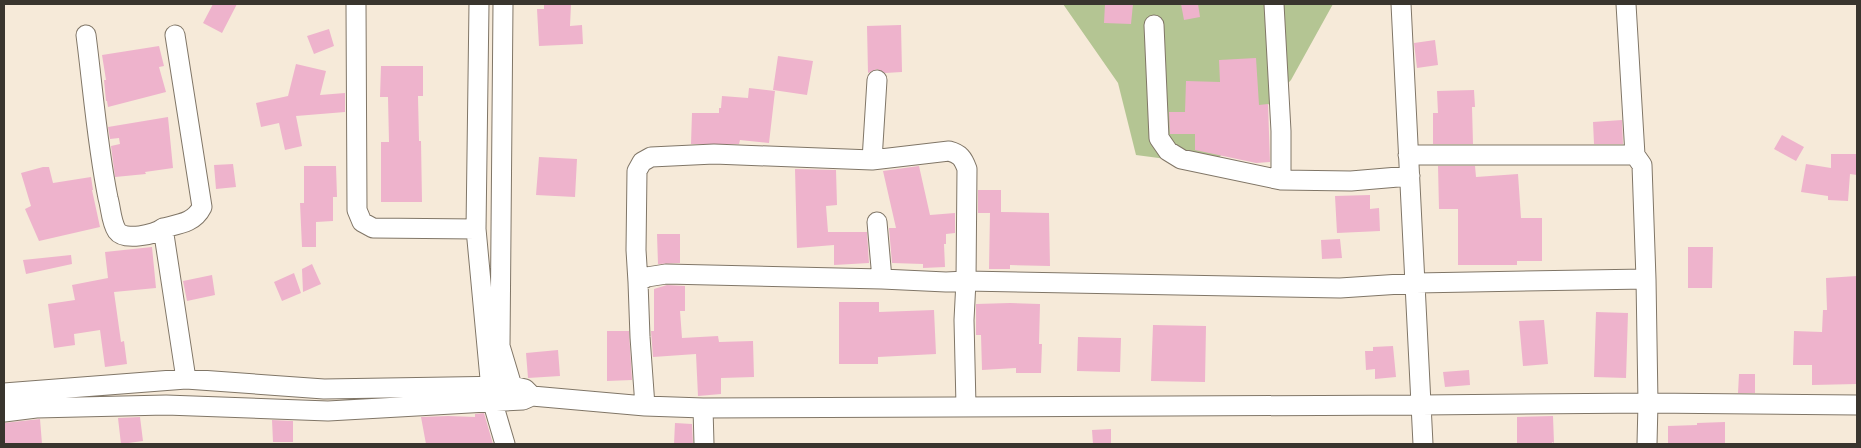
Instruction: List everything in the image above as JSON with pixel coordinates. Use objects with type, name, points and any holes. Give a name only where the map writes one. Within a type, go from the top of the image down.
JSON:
[{"type":"street","points":[[356,4],[357,210],[362,222],[373,228],[476,229]]},
{"type":"street","points":[[479,4],[476,229],[492,394],[503,436]]},
{"type":"street","points":[[503,4],[500,346],[512,393],[511,410],[503,436]]},
{"type":"street","points":[[1274,4],[1281,132],[1281,180]]},
{"type":"street","points":[[1401,4],[1423,444]]},
{"type":"street","points":[[1626,4],[1635,155],[1642,165],[1646,279],[1647,444]]},
{"type":"street","points":[[1154,25],[1159,138],[1162,145],[1168,151],[1181,159],[1281,180],[1351,181],[1410,176]]},
{"type":"street","points":[[86,35],[105,182],[114,224],[118,232],[123,236],[135,236],[159,231],[163,228],[190,221],[198,215],[202,208],[175,36]]},
{"type":"street","points":[[872,160],[877,80]]},
{"type":"street","points":[[645,406],[636,250],[637,171],[642,162],[651,157],[714,154],[872,160],[949,150],[964,159],[967,169],[964,320],[966,406]]},
{"type":"street","points":[[1408,155],[1635,155]]},
{"type":"street","points":[[877,222],[882,279]]},
{"type":"street","points":[[163,228],[186,379]]},
{"type":"street","points":[[638,282],[647,277],[666,274],[946,282],[1340,288],[1416,283],[1646,279]]},
{"type":"street","points":[[4,393],[186,379],[324,389],[492,394]]},
{"type":"street","points":[[4,412],[36,408],[166,405],[328,410],[512,393],[523,400],[532,396],[645,406],[703,408],[1648,403],[1857,404]]},
{"type":"street","points":[[703,408],[704,444]]},
{"type":"green space","points":[[1063,4],[1333,4],[1291,80],[1212,165],[1136,155],[1118,83]]},
{"type":"building","points":[[213,4],[237,4],[222,33],[203,23]]},
{"type":"building","points":[[544,4],[571,4],[570,26],[582,25],[583,44],[539,46],[537,9],[544,9]]},
{"type":"building","points":[[1105,4],[1133,4],[1131,24],[1104,23]]},
{"type":"building","points":[[1181,4],[1198,4],[1200,17],[1184,20]]},
{"type":"building","points":[[901,25],[902,72],[885,73],[877,69],[868,73],[867,26]]},
{"type":"building","points":[[329,29],[334,46],[314,54],[307,36]]},
{"type":"building","points":[[1435,40],[1438,65],[1417,68],[1414,43]]},
{"type":"building","points":[[159,46],[164,66],[159,67],[166,92],[108,107],[102,55]]},
{"type":"building","points":[[778,56],[813,61],[807,95],[773,90]]},
{"type":"building","points":[[1256,58],[1259,105],[1268,104],[1270,162],[1256,163],[1195,150],[1195,134],[1170,134],[1169,112],[1185,112],[1186,81],[1220,82],[1219,60]]},
{"type":"building","points":[[296,64],[326,71],[320,95],[345,93],[345,112],[296,116],[302,146],[285,150],[279,123],[261,127],[256,103],[288,96]]},
{"type":"building","points":[[381,66],[423,66],[423,96],[418,96],[422,202],[381,202],[381,142],[389,142],[388,97],[380,97]]},
{"type":"building","points":[[749,88],[775,91],[769,143],[740,140],[739,144],[691,144],[692,113],[719,113],[722,96],[748,98]]},
{"type":"building","points":[[1474,90],[1475,107],[1472,107],[1473,144],[1433,144],[1433,113],[1438,113],[1437,91]]},
{"type":"building","points":[[168,117],[173,168],[145,172],[146,174],[115,177],[111,146],[120,144],[119,138],[110,139],[108,127]]},
{"type":"building","points":[[1622,120],[1623,144],[1594,144],[1593,122]]},
{"type":"building","points":[[1782,135],[1804,147],[1796,161],[1774,149]]},
{"type":"building","points":[[1831,154],[1857,154],[1857,175],[1850,174],[1848,201],[1828,200],[1828,196],[1801,192],[1806,164],[1831,168]]},
{"type":"building","points":[[539,157],[577,159],[575,197],[536,195]]},
{"type":"building","points":[[233,164],[236,187],[216,189],[214,165]]},
{"type":"building","points":[[304,166],[336,166],[337,197],[333,197],[333,221],[316,222],[316,247],[302,247],[300,203],[304,203]]},
{"type":"building","points":[[919,166],[930,215],[955,213],[955,233],[946,234],[946,244],[944,244],[945,267],[923,268],[923,264],[892,263],[889,228],[896,228],[883,171]]},
{"type":"building","points":[[1438,166],[1475,166],[1476,177],[1518,174],[1521,218],[1542,218],[1542,261],[1517,261],[1517,265],[1458,265],[1458,209],[1439,209]]},
{"type":"building","points":[[49,167],[53,183],[91,177],[100,227],[39,241],[25,209],[31,206],[21,173]]},
{"type":"building","points":[[795,169],[836,170],[837,205],[826,206],[828,232],[867,232],[869,263],[834,265],[834,245],[797,248]]},
{"type":"building","points":[[978,190],[1001,190],[1001,212],[1049,213],[1050,266],[1010,265],[1010,269],[989,269],[990,213],[978,213]]},
{"type":"building","points":[[1370,195],[1370,209],[1379,208],[1380,231],[1337,233],[1335,196]]},
{"type":"building","points":[[657,234],[680,234],[680,263],[658,264]]},
{"type":"building","points":[[1340,239],[1342,258],[1322,259],[1321,240]]},
{"type":"building","points":[[152,247],[156,288],[114,292],[121,342],[124,341],[127,364],[105,367],[100,330],[74,334],[75,345],[54,348],[48,304],[75,300],[72,285],[108,278],[105,252]]},
{"type":"building","points":[[1688,247],[1713,247],[1712,288],[1688,288]]},
{"type":"building","points":[[71,255],[72,264],[26,274],[23,260]]},
{"type":"building","points":[[312,264],[321,284],[303,292],[302,269]]},
{"type":"building","points":[[294,273],[301,293],[282,301],[274,282]]},
{"type":"building","points":[[212,275],[215,295],[187,301],[183,281]]},
{"type":"building","points":[[1857,276],[1857,384],[1812,385],[1812,365],[1793,365],[1794,331],[1822,332],[1823,310],[1827,310],[1826,278]]},
{"type":"building","points":[[667,285],[685,286],[685,311],[680,311],[682,338],[718,336],[719,342],[753,341],[754,377],[721,378],[721,394],[698,396],[696,354],[653,357],[651,331],[654,331],[654,289]]},
{"type":"building","points":[[839,302],[879,302],[879,312],[934,310],[936,354],[878,357],[878,364],[839,364]]},
{"type":"building","points":[[976,304],[1040,304],[1039,344],[1042,344],[1041,373],[1016,373],[1016,368],[982,370],[981,335],[976,335]]},
{"type":"building","points":[[1596,312],[1628,313],[1626,378],[1594,377]]},
{"type":"building","points":[[1544,320],[1548,364],[1523,366],[1519,321]]},
{"type":"building","points":[[1153,325],[1206,326],[1205,382],[1151,381]]},
{"type":"building","points":[[607,331],[629,331],[632,380],[607,381]]},
{"type":"building","points":[[1078,337],[1121,338],[1120,372],[1077,371]]},
{"type":"building","points":[[1393,346],[1396,377],[1375,379],[1375,369],[1366,370],[1365,351],[1373,351],[1373,347]]},
{"type":"building","points":[[558,350],[560,376],[528,378],[526,353]]},
{"type":"building","points":[[1469,370],[1470,385],[1445,387],[1443,372]]},
{"type":"building","points":[[1739,374],[1755,374],[1755,393],[1738,393]]},
{"type":"building","points":[[484,413],[493,444],[426,444],[421,417],[475,417],[475,414]]},
{"type":"building","points":[[1553,416],[1554,443],[1517,444],[1517,417]]},
{"type":"building","points":[[140,417],[143,441],[121,444],[118,418]]},
{"type":"building","points":[[40,419],[42,444],[5,444],[4,423]]},
{"type":"building","points":[[272,420],[293,421],[293,442],[273,442]]},
{"type":"building","points":[[1725,422],[1725,444],[1668,444],[1668,426]]},
{"type":"building","points":[[675,423],[692,424],[693,444],[674,444]]},
{"type":"building","points":[[1111,429],[1111,444],[1093,444],[1092,430]]}]
